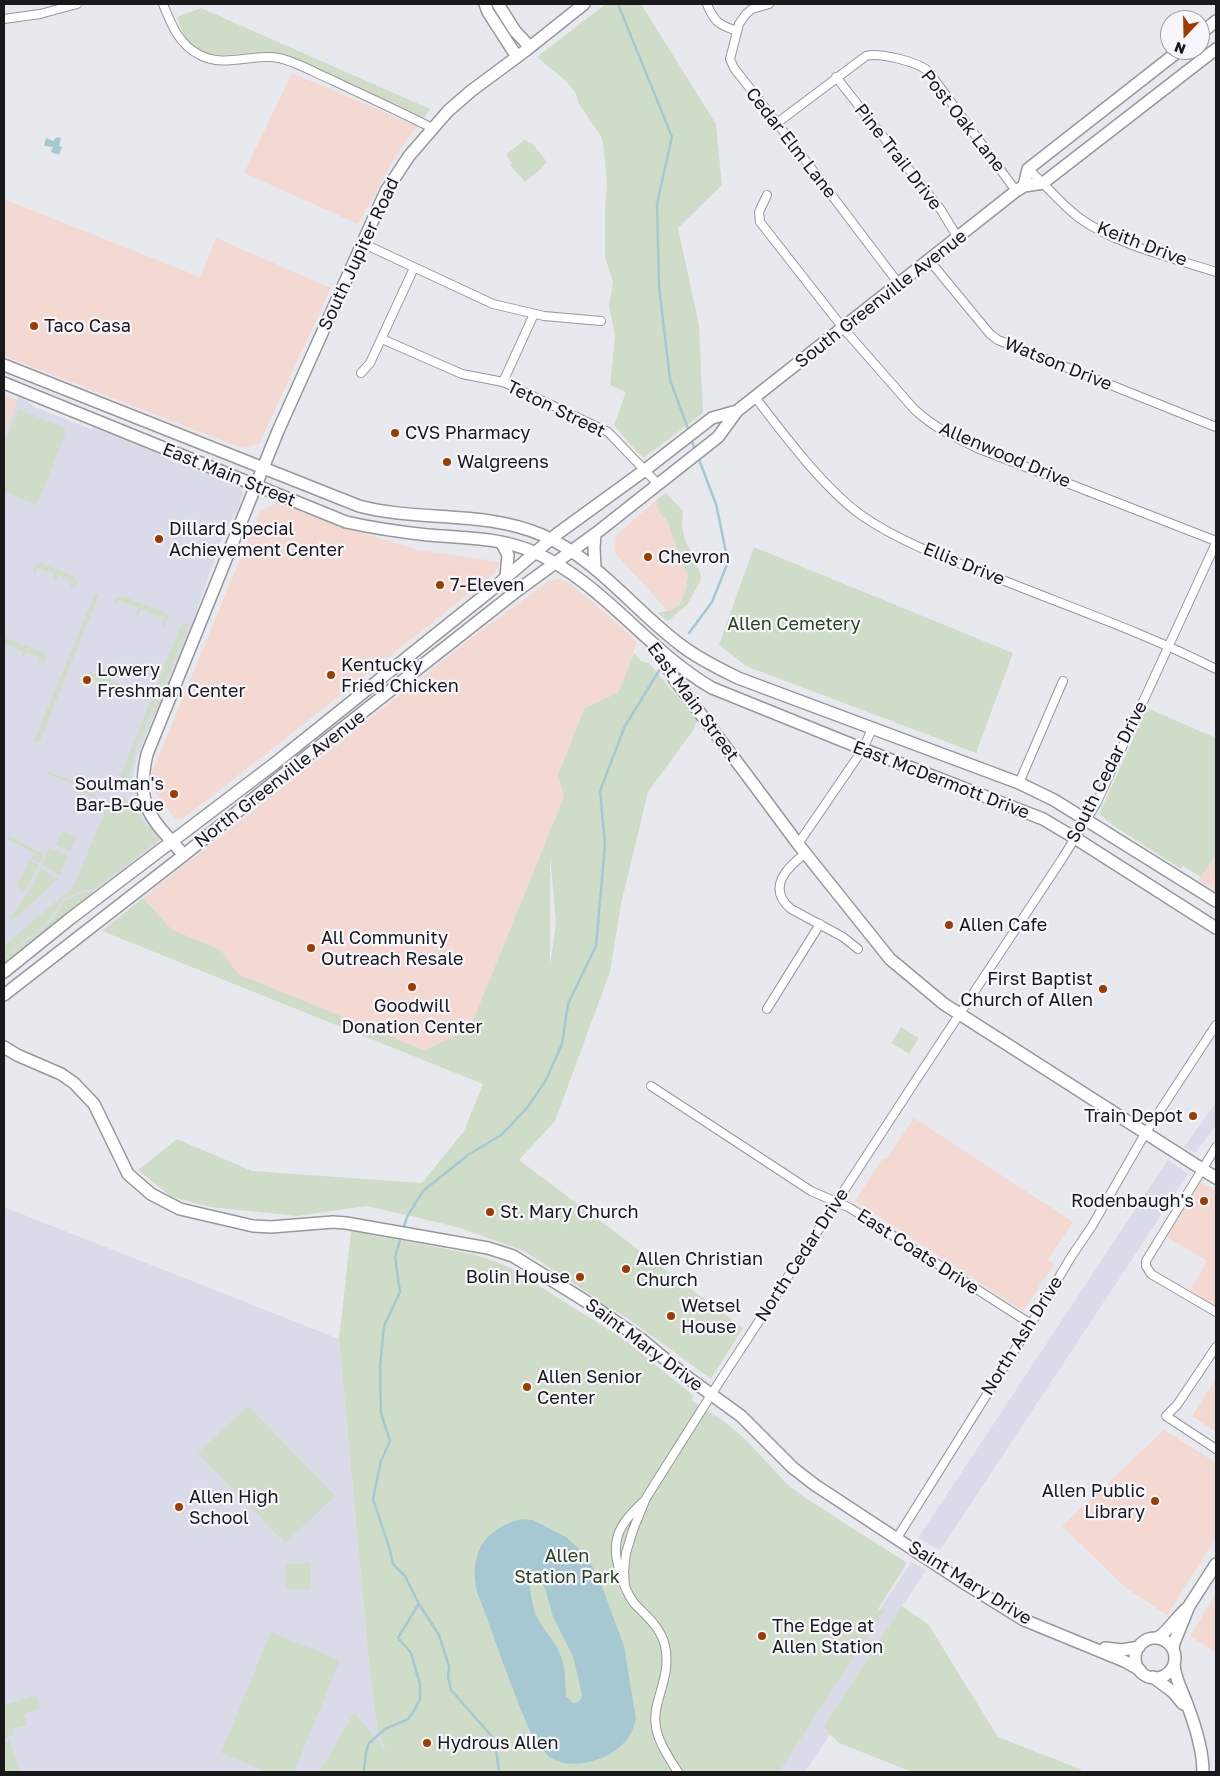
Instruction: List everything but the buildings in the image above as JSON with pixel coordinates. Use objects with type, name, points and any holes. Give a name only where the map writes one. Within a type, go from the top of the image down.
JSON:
[{"type":"main road","points":[[485,4],[488,12],[517,57]]},
{"type":"main road","points":[[498,4],[515,31],[530,47]]},
{"type":"main road","name":"South Jupiter Road","points":[[184,856],[152,816],[146,805],[142,788],[145,763],[262,468],[379,204],[398,171],[448,111],[471,90],[517,57],[584,4]]},
{"type":"main road","points":[[1020,189],[1044,183],[1216,49]]},
{"type":"main road","points":[[1020,189],[1028,169],[1167,60]]},
{"type":"main road","name":"South Greenville Avenue","points":[[556,563],[718,437],[737,411],[1020,189]]},
{"type":"main road","name":"East Main Street","points":[[4,365],[358,506],[383,512],[482,520],[509,525],[550,539],[595,570],[681,646]]},
{"type":"main road","name":"East Main Street","points":[[4,383],[346,522],[380,529],[501,542],[535,552],[556,563],[593,588],[658,649],[666,667],[675,680],[798,844],[890,959],[923,988],[960,1014],[1216,1178]]},
{"type":"main road","points":[[86,417],[93,400]]},
{"type":"main road","name":"South Greenville Avenue","points":[[535,552],[712,418],[737,411]]},
{"type":"main road","points":[[380,529],[383,512]]},
{"type":"main road","points":[[595,534],[595,570]]},
{"type":"main road","points":[[501,542],[508,555],[506,577]]},
{"type":"main road","name":"North Greenville Avenue","points":[[4,972],[171,841],[274,764],[535,552]]},
{"type":"main road","name":"North Greenville Avenue","points":[[4,994],[184,856],[274,782],[518,590],[556,563]]},
{"type":"main road","name":"East McDermott Drive","points":[[681,646],[706,662],[738,678],[872,730],[1019,783],[1054,800],[1086,819],[1216,901]]},
{"type":"main road","name":"East McDermott Drive","points":[[658,649],[690,676],[712,688],[1035,816],[1075,838],[1216,928]]},
{"type":"main road","name":"Saint Mary Drive","points":[[4,1047],[17,1055],[61,1074],[74,1083],[94,1104],[128,1174],[151,1194],[172,1206],[262,1227],[333,1222],[355,1224],[494,1249],[524,1261],[628,1329],[683,1374],[741,1416],[793,1468],[815,1485],[962,1582],[1024,1620],[1086,1644],[1140,1670]]},
{"type":"main road","points":[[1203,1772],[1198,1737],[1176,1679],[1173,1650],[1189,1606],[1216,1564]]},
{"type":"main road","points":[[1189,1606],[1158,1638],[1147,1640],[1139,1647],[1136,1659],[1140,1670],[1173,1692],[1191,1715]]},
{"type":"main road","points":[[1158,1638],[1167,1642],[1173,1650]]},
{"type":"main road","name":"Saint Mary Drive","points":[[1086,1644],[1122,1650],[1139,1647]]},
{"type":"main road","points":[[1153,1677],[1168,1673],[1174,1664]]},
{"type":"street","points":[[4,19],[40,14],[76,4]]},
{"type":"street","points":[[163,4],[173,28],[181,40],[198,55],[207,59],[217,60],[265,57],[291,62],[432,128]]},
{"type":"street","points":[[707,4],[715,21],[737,31]]},
{"type":"street","name":"Cedar Elm Lane","points":[[769,4],[752,9],[746,14],[737,31],[730,60],[734,68],[899,284]]},
{"type":"street","name":"Post Oak Lane","points":[[777,122],[860,59],[872,54],[921,65],[929,72],[1020,189]]},
{"type":"street","name":"Pine Trail Drive","points":[[836,77],[941,210],[958,238]]},
{"type":"street","name":"Keith Drive","points":[[1028,169],[1078,216],[1110,235],[1216,272]]},
{"type":"street","name":"Allenwood Drive","points":[[767,194],[759,212],[760,222],[843,328],[926,421],[945,433],[978,448],[1216,542]]},
{"type":"street","points":[[362,243],[493,304],[544,316],[601,321]]},
{"type":"street","name":"Watson Drive","points":[[929,260],[990,334],[998,340],[1216,426]]},
{"type":"street","points":[[361,373],[370,364],[414,268]]},
{"type":"street","points":[[503,382],[534,314]]},
{"type":"street","name":"Teton Street","points":[[382,339],[457,372],[503,382],[608,432],[658,484]]},
{"type":"street","name":"Ellis Drive","points":[[755,397],[817,473],[838,495],[879,527],[902,539],[975,570],[1170,646],[1216,669]]},
{"type":"street","name":"South Cedar Drive","points":[[960,1014],[1075,838],[1110,775],[1216,542]]},
{"type":"street","points":[[1019,783],[1063,681]]},
{"type":"street","points":[[798,844],[863,749],[872,730]]},
{"type":"street","points":[[806,853],[791,864],[781,879],[779,888],[785,904],[843,937],[858,950]]},
{"type":"street","points":[[767,1009],[820,924]]},
{"type":"street","name":"North Cedar Drive","points":[[625,1587],[626,1553],[646,1498],[960,1014]]},
{"type":"street","name":"North Ash Drive","points":[[896,1538],[1092,1226],[1146,1132],[1216,1025]]},
{"type":"street","name":"East Coats Drive","points":[[651,1086],[811,1191],[850,1208],[1031,1324]]},
{"type":"street","points":[[1216,1147],[1146,1261],[1146,1266],[1151,1274],[1216,1312]]},
{"type":"street","points":[[1216,1347],[1177,1404],[1166,1416],[1216,1448]]},
{"type":"street","name":"North Cedar Drive","points":[[646,1498],[626,1519],[620,1529],[615,1543],[616,1564],[632,1601],[660,1632],[665,1645],[666,1676],[656,1706],[655,1726],[660,1743],[678,1772]]},
{"type":"shaded area","points":[[292,73],[417,126],[399,151],[358,224],[244,173]]},
{"type":"shaded area","points":[[4,199],[200,277],[216,238],[331,288],[259,444],[242,448],[4,356]]},
{"type":"shaded area","points":[[4,394],[18,400],[4,435]]},
{"type":"shaded area","name":"Lowery Freshman Center","points":[[19,396],[35,407],[90,429],[95,427],[239,485],[243,492],[238,508],[223,535],[198,606],[191,634],[158,704],[137,758],[133,778],[142,811],[160,836],[159,842],[4,963],[4,435]]},
{"type":"shaded area","points":[[656,500],[659,512],[668,522],[680,559],[688,576],[680,604],[668,611],[614,552],[616,536]]},
{"type":"shaded area","points":[[277,503],[349,529],[419,550],[500,562],[495,573],[207,800],[182,819],[175,818],[154,792],[152,772],[260,511]]},
{"type":"shaded area","points":[[558,579],[566,581],[595,604],[637,642],[620,692],[584,709],[558,775],[564,797],[469,1030],[424,1050],[237,974],[221,950],[171,929],[143,898],[474,636],[549,581]]},
{"type":"shaded area","points":[[1216,855],[1216,891],[1199,880]]},
{"type":"shaded area","points":[[1216,1103],[1216,1125],[1195,1153],[1184,1147]]},
{"type":"shaded area","points":[[914,1118],[1073,1222],[1048,1260],[1054,1264],[1023,1311],[855,1201],[883,1158],[886,1159]]},
{"type":"shaded area","points":[[1168,1160],[1188,1174],[940,1550],[918,1538]]},
{"type":"shaded area","points":[[1201,1182],[1216,1191],[1216,1307],[1190,1290],[1207,1261],[1167,1237]]},
{"type":"shaded area","name":"Allen High School","points":[[4,1207],[339,1339],[370,1675],[378,1732],[390,1760],[387,1772],[4,1772]]},
{"type":"shaded area","points":[[1216,1378],[1216,1432],[1192,1416]]},
{"type":"shaded area","points":[[1164,1430],[1216,1463],[1216,1538],[1167,1615],[1125,1587],[1062,1526]]},
{"type":"shaded area","points":[[911,1562],[926,1570],[823,1727],[830,1734],[805,1772],[774,1772]]},
{"type":"shaded area","points":[[1216,1593],[1216,1653],[1190,1636]]},
{"type":"green space","points":[[606,4],[641,4],[716,124],[722,185],[678,228],[699,325],[703,413],[644,458],[614,425],[626,392],[610,385],[615,336],[609,306],[613,282],[605,257],[607,182],[603,142],[579,104],[575,92],[566,81],[537,57]]},
{"type":"green space","points":[[201,8],[430,109],[424,118],[280,54],[219,55],[206,53],[194,47],[185,35],[177,17]]},
{"type":"green space","points":[[524,140],[532,143],[547,162],[525,182],[510,165],[512,163],[506,155]]},
{"type":"green space","points":[[18,409],[65,428],[65,435],[38,502],[34,504],[4,492],[4,444]]},
{"type":"green space","points":[[666,493],[683,511],[682,526],[685,539],[701,575],[700,582],[687,605],[668,621],[657,613],[671,610],[680,604],[688,576],[680,559],[668,522],[659,512],[656,500]]},
{"type":"green space","name":"Allen Cemetery","points":[[754,547],[1013,653],[976,753],[746,666],[719,645]]},
{"type":"green space","points":[[40,563],[74,576],[77,581],[75,587],[70,587],[72,581],[58,575],[55,581],[53,580],[54,574],[37,567],[35,572],[33,572],[34,567]]},
{"type":"green space","points":[[95,593],[99,595],[39,743],[34,741]]},
{"type":"green space","points":[[123,596],[168,614],[165,626],[161,624],[163,618],[141,610],[138,615],[136,614],[138,608],[118,600],[115,605],[114,601],[116,598]]},
{"type":"green space","points":[[183,624],[188,624],[185,639],[137,747],[131,771],[126,781],[119,779],[180,627]]},
{"type":"green space","points":[[190,626],[192,630],[186,645],[139,748],[157,703],[188,638]]},
{"type":"green space","points":[[7,638],[45,653],[47,656],[44,664],[38,663],[41,658],[26,652],[24,657],[22,657],[23,651],[6,644],[4,649],[4,641]]},
{"type":"green space","points":[[634,653],[641,661],[649,663],[697,720],[694,729],[648,792],[621,904],[610,972],[555,1121],[519,1160],[743,1328],[711,1379],[630,1320],[611,1308],[606,1308],[597,1302],[596,1298],[524,1251],[457,1227],[367,1206],[297,1216],[210,1207],[172,1197],[138,1170],[177,1139],[252,1171],[422,1183],[464,1131],[483,1084],[102,931],[143,898],[171,929],[221,950],[238,974],[424,1050],[469,1030],[564,797],[558,775],[584,709],[619,692]],"holes":[[[550,855],[556,924],[550,965]]]},
{"type":"green space","points":[[88,671],[128,687],[129,690],[126,697],[122,697],[124,692],[110,686],[108,691],[105,691],[107,685],[87,677],[83,682],[82,679]]},
{"type":"green space","points":[[1147,708],[1216,738],[1216,855],[1201,877],[1183,866],[1181,869],[1114,826],[1099,814]]},
{"type":"green space","points":[[47,771],[93,790],[96,794],[94,798],[72,789],[74,784],[46,773]]},
{"type":"green space","points":[[113,797],[126,798],[127,802],[138,801],[141,817],[147,828],[150,826],[159,838],[158,841],[111,877],[110,875],[105,880],[108,880],[95,889],[82,891],[64,899],[47,923],[4,957],[4,946],[73,887],[110,800]]},
{"type":"green space","points":[[62,831],[76,837],[70,851],[56,845]]},
{"type":"green space","points":[[9,836],[44,854],[40,863],[31,858],[33,854],[35,856],[36,854],[8,839]]},
{"type":"green space","points":[[49,848],[68,856],[60,875],[41,865],[47,856]]},
{"type":"green space","points":[[30,860],[39,865],[25,891],[16,886]]},
{"type":"green space","points":[[41,868],[58,879],[13,920],[10,918],[23,900]]},
{"type":"green space","points":[[84,892],[95,892],[4,963],[4,959],[53,919],[64,901]]},
{"type":"green space","points":[[901,1027],[919,1038],[909,1054],[891,1043]]},
{"type":"green space","name":"Allen Station Park","points":[[351,1231],[473,1254],[512,1269],[625,1340],[694,1396],[691,1400],[725,1422],[747,1441],[788,1485],[907,1563],[877,1611],[885,1609],[779,1772],[387,1772],[388,1768],[385,1772],[319,1772],[354,1713],[386,1751],[378,1732],[370,1675],[339,1339]]},
{"type":"green space","points":[[248,1406],[335,1496],[285,1543],[198,1453]]},
{"type":"green space","points":[[311,1563],[311,1589],[286,1589],[285,1564]]},
{"type":"green space","points":[[902,1606],[928,1624],[998,1737],[1080,1769],[1082,1772],[912,1772],[839,1743],[823,1727]]},
{"type":"green space","points":[[271,1632],[340,1660],[294,1772],[268,1772],[221,1753]]},
{"type":"green space","points":[[36,1695],[41,1709],[24,1714],[27,1725],[12,1729],[14,1735],[4,1738],[4,1705]]},
{"type":"green space","points":[[10,1741],[20,1772],[4,1772],[4,1743]]},
{"type":"water","points":[[57,137],[61,138],[59,146],[62,147],[59,155],[51,152],[53,147],[44,146],[46,138],[53,141]]},
{"type":"water","points":[[522,1519],[533,1520],[566,1537],[586,1555],[600,1581],[624,1646],[636,1719],[631,1733],[623,1744],[612,1753],[599,1759],[569,1764],[551,1758],[532,1734],[516,1697],[477,1592],[475,1579],[477,1555],[482,1545],[497,1529]],"holes":[[[533,1572],[537,1573],[546,1591],[553,1617],[573,1656],[582,1695],[580,1700],[573,1703],[566,1696],[562,1659],[556,1645],[541,1625],[535,1611],[530,1582]]]},
{"type":"waterway","points":[[618,4],[672,137],[657,204],[659,286],[670,380],[689,431]]},
{"type":"waterway","points":[[691,439],[695,450]]},
{"type":"waterway","points":[[689,633],[712,602],[728,562],[716,504],[698,457]]},
{"type":"waterway","points":[[403,1230],[407,1217],[423,1191],[468,1155],[501,1135],[527,1108],[546,1080],[562,1044],[568,1004],[596,946],[605,845],[600,791],[625,726],[660,669]]},
{"type":"waterway","points":[[401,1237],[395,1257],[400,1292],[384,1326],[380,1367],[381,1413],[390,1441],[381,1461],[373,1499],[393,1564],[405,1576],[419,1604],[439,1635],[449,1666],[448,1677],[451,1690],[495,1740],[499,1772]]},
{"type":"waterway","points":[[364,1772],[369,1743],[385,1729],[408,1719],[420,1699],[420,1684],[411,1653],[398,1638],[418,1605]]},
{"type":"place","name":"Taco Casa","points":[[34,326]]},
{"type":"place","name":"CVS Pharmacy","points":[[395,433]]},
{"type":"place","name":"Walgreens","points":[[447,462]]},
{"type":"place","name":"Dillard Special Achievement Center","points":[[159,539]]},
{"type":"place","name":"Chevron","points":[[648,557]]},
{"type":"place","name":"7-Eleven","points":[[440,585]]},
{"type":"place","name":"Kentucky Fried Chicken","points":[[331,675]]},
{"type":"place","name":"Lowery Freshman Center","points":[[87,680]]},
{"type":"place","name":"Soulman's Bar-B-Que","points":[[174,794]]},
{"type":"place","name":"Allen Cafe","points":[[949,925]]},
{"type":"place","name":"All Community Outreach Resale","points":[[311,948]]},
{"type":"place","name":"Goodwill Donation Center","points":[[412,987]]},
{"type":"place","name":"First Baptist Church of Allen","points":[[1103,989]]},
{"type":"place","name":"Train Depot","points":[[1193,1116]]},
{"type":"place","name":"Rodenbaugh's","points":[[1204,1201]]},
{"type":"place","name":"St. Mary Church","points":[[490,1212]]},
{"type":"place","name":"Allen Christian Church","points":[[626,1269]]},
{"type":"place","name":"Bolin House","points":[[580,1277]]},
{"type":"place","name":"Wetsel House","points":[[671,1316]]},
{"type":"place","name":"Allen Senior Center","points":[[527,1387]]},
{"type":"place","name":"Allen Public Library","points":[[1155,1501]]},
{"type":"place","name":"Allen High School","points":[[179,1507]]},
{"type":"place","name":"The Edge at Allen Station","points":[[762,1636]]},
{"type":"place","name":"Hydrous Allen","points":[[427,1743]]}]
